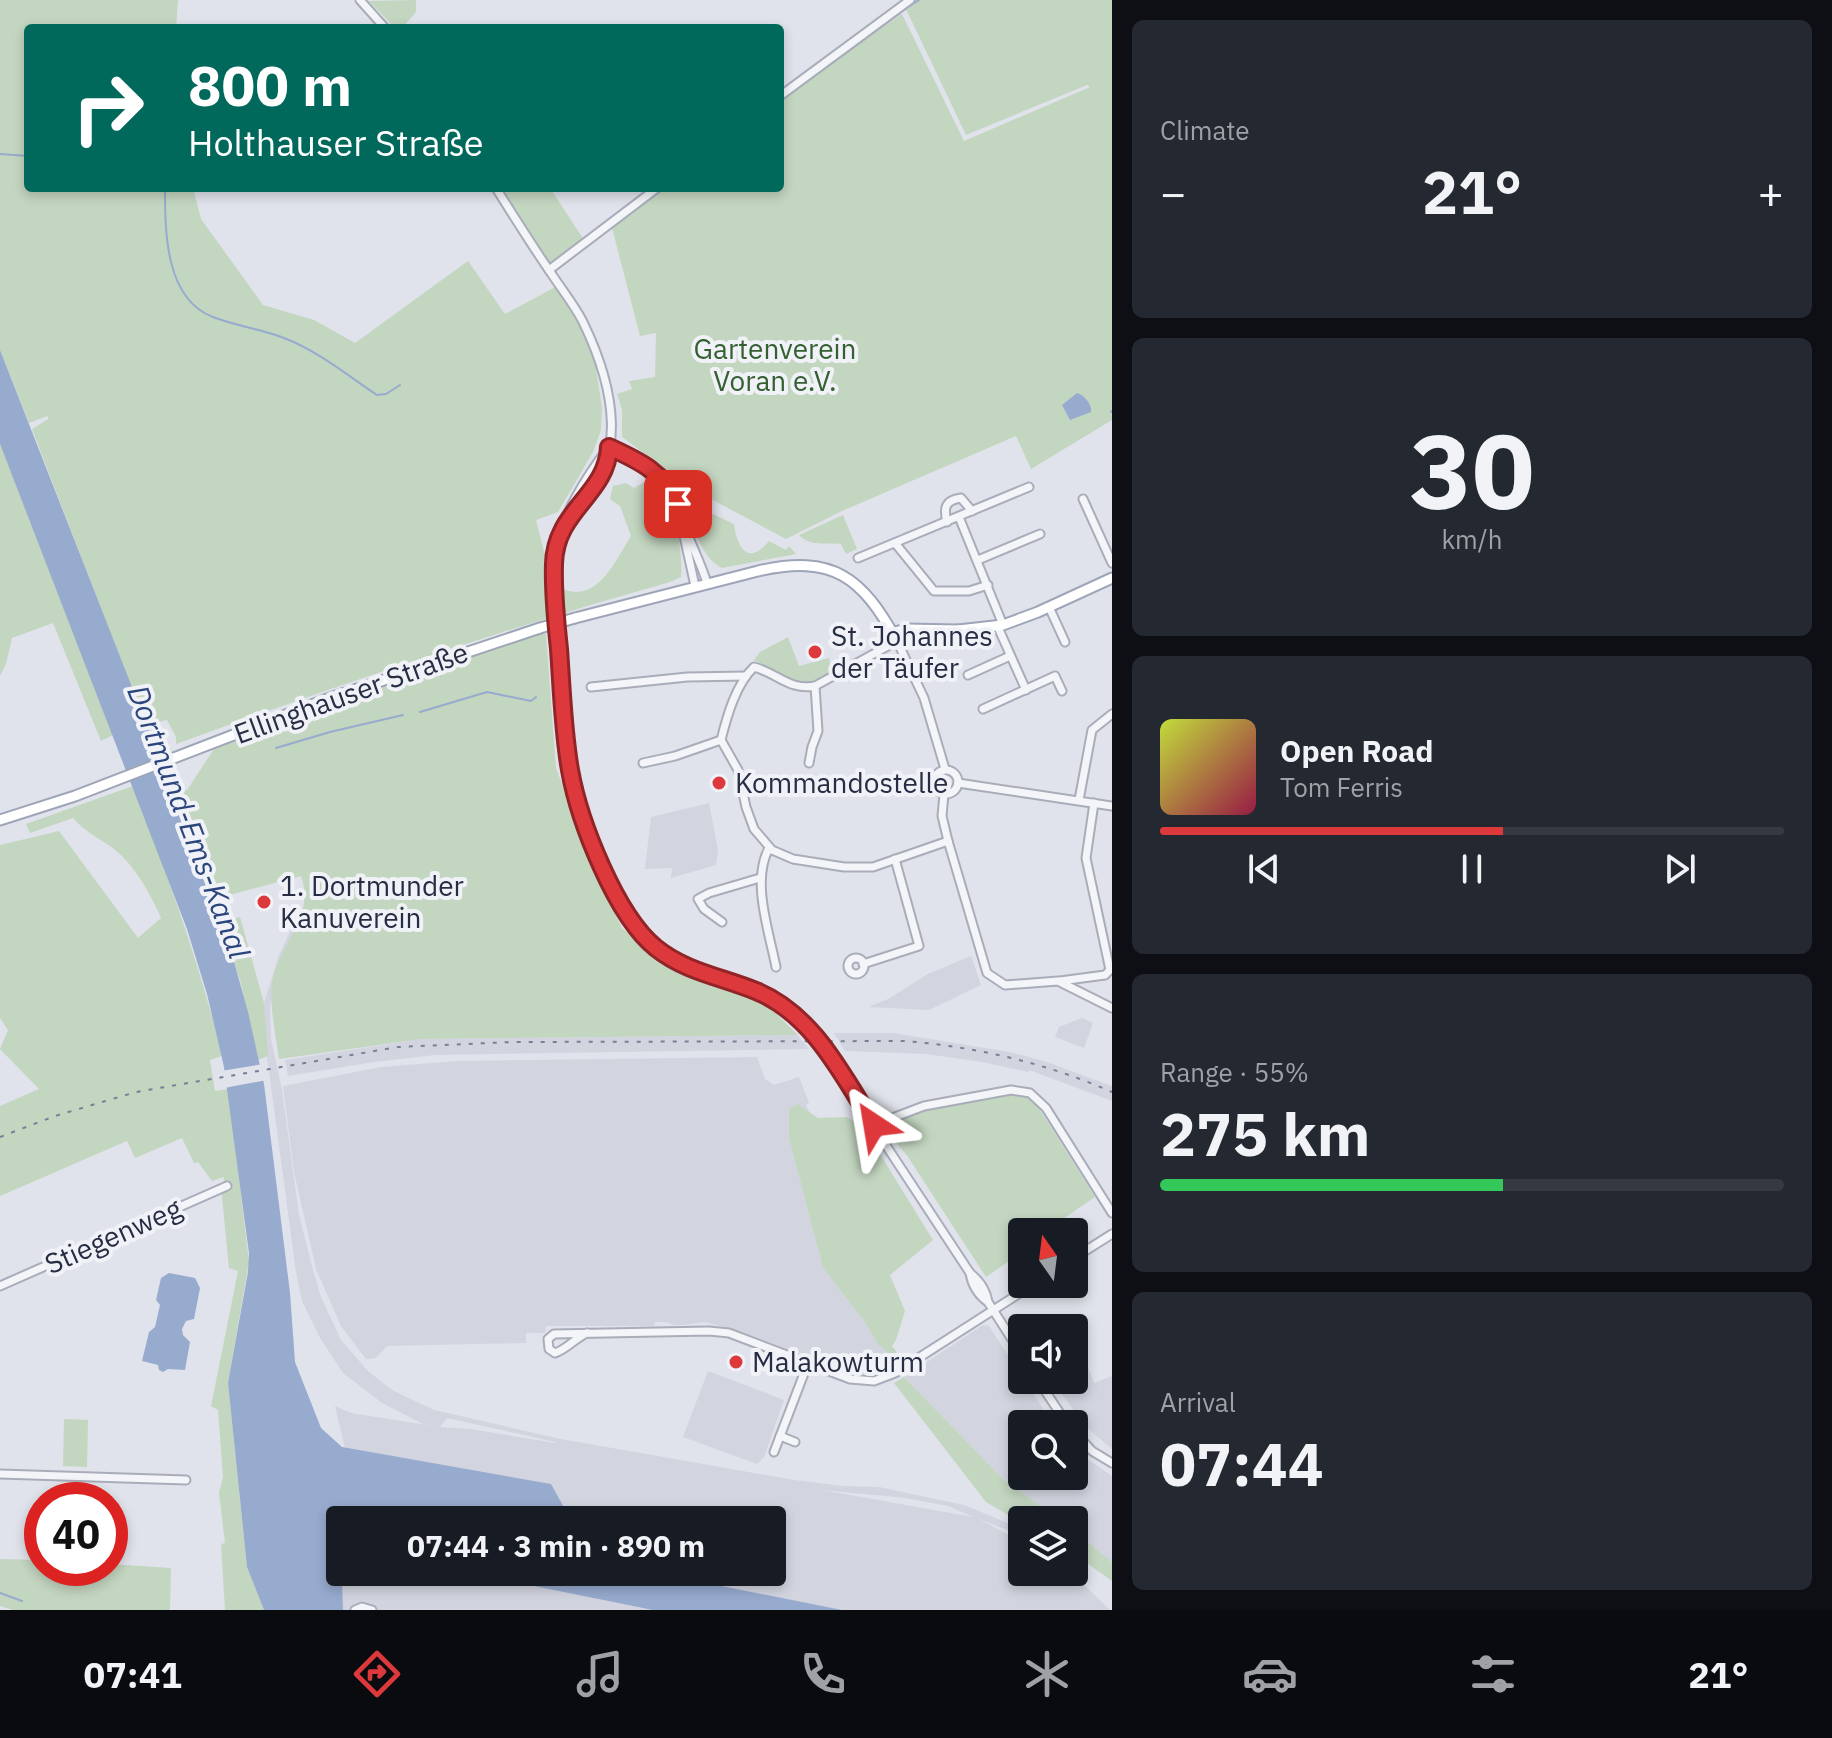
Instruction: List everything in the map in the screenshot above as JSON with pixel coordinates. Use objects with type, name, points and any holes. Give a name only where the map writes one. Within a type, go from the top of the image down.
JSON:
[{"type":"main road","name":"Ellinghauser Straße","points":[[0,820],[396,676],[540,628],[788,564],[806,564],[852,581],[869,596],[894,637]]},
{"type":"main road","points":[[894,637],[906,629],[958,630],[1000,625],[1112,578]]},
{"type":"street","points":[[360,0],[381,24]]},
{"type":"street","points":[[784,93],[910,0]]},
{"type":"street","points":[[499,192],[582,319],[599,361],[612,408],[606,467],[569,515],[560,533],[553,567],[565,734],[571,773],[587,827],[623,910],[637,929],[672,960],[705,975],[757,991],[796,1017],[825,1050],[970,1273],[981,1297],[988,1302],[1008,1333]]},
{"type":"street","points":[[549,270],[652,192]]},
{"type":"street","points":[[609,447],[649,466],[663,479],[678,504],[707,583]]},
{"type":"street","points":[[858,558],[1029,487]]},
{"type":"street","points":[[947,522],[944,511],[952,499],[961,498],[972,511]]},
{"type":"street","points":[[1083,499],[1112,563]]},
{"type":"street","points":[[959,517],[988,585],[1010,656],[1026,690]]},
{"type":"street","points":[[685,529],[695,586]]},
{"type":"street","points":[[978,560],[1040,534]]},
{"type":"street","points":[[1009,535],[1013,546]]},
{"type":"street","points":[[895,543],[934,591],[969,591],[988,585]]},
{"type":"street","points":[[1049,607],[1065,642]]},
{"type":"street","points":[[945,769],[924,698],[894,637],[815,686],[805,688],[786,684],[754,667],[746,676],[731,707],[721,740],[738,770],[750,819],[758,836],[769,848],[793,859],[844,867],[873,867],[948,841]]},
{"type":"street","points":[[968,675],[1010,656]]},
{"type":"street","points":[[591,687],[687,677],[746,676]]},
{"type":"street","points":[[983,709],[1055,676],[1062,691]]},
{"type":"street","points":[[809,763],[818,731],[815,686]]},
{"type":"street","points":[[1079,800],[1092,730],[1112,714]]},
{"type":"street","points":[[643,763],[721,740]]},
{"type":"street","points":[[945,769],[955,773],[958,783],[952,793],[944,794],[935,787],[934,779],[938,772],[945,769]]},
{"type":"street","points":[[958,783],[1112,806]]},
{"type":"street","points":[[944,794],[942,816],[982,962],[987,973],[1005,985],[1058,981],[1108,973],[1110,970],[1086,858],[1094,803]]},
{"type":"street","points":[[769,848],[762,862],[760,878],[776,967]]},
{"type":"street","points":[[863,964],[919,946],[895,859]]},
{"type":"street","points":[[722,922],[704,909],[698,899],[760,878]]},
{"type":"street","points":[[1058,981],[1112,1008]]},
{"type":"street","points":[[874,1125],[924,1106],[1005,1090],[1023,1090],[1037,1097],[1112,1213]]},
{"type":"street","name":"Stiegenweg","points":[[0,1286],[227,1186]]},
{"type":"street","points":[[1088,1249],[1112,1234]]},
{"type":"street","points":[[587,1333],[555,1353],[547,1344],[551,1335],[587,1333],[719,1332],[863,1382],[884,1379],[1012,1298]]},
{"type":"street","points":[[774,1452],[808,1363]]},
{"type":"street","points":[[780,1436],[795,1442]]},
{"type":"street","points":[[1088,1447],[1112,1463]]},
{"type":"street","points":[[0,1474],[186,1480]]},
{"type":"street","points":[[355,1610],[362,1607],[372,1610]]},
{"type":"shaded area","points":[[709,803],[718,850],[716,865],[671,878],[672,868],[645,869],[651,817]]},
{"type":"shaded area","points":[[314,896],[279,972],[270,1007],[271,1039],[282,1090],[299,1215],[321,1297],[341,1340],[368,1371],[392,1390],[434,1410],[561,1439],[794,1480],[879,1487],[964,1505],[1008,1523],[1008,1530],[979,1519],[1008,1535],[1008,1586],[1085,1586],[1110,1610],[340,1610],[341,1586],[786,1586],[786,1506],[344,1506],[345,1448],[335,1406],[351,1413],[433,1426],[382,1403],[343,1373],[320,1338],[302,1301],[265,1042],[264,1003],[279,955]],"holes":[[[447,1418],[555,1442],[470,1429],[440,1427]],[[822,1490],[905,1498],[948,1506],[973,1517]]]},
{"type":"shaded area","points":[[971,956],[981,985],[929,1010],[868,1007],[888,999],[928,974]]},
{"type":"shaded area","points":[[1082,1018],[1093,1023],[1084,1048],[1055,1037],[1059,1027]]},
{"type":"shaded area","points":[[834,1033],[893,1033],[1010,1052],[1112,1086],[1112,1101],[1029,1070],[926,1054],[845,1051]]},
{"type":"shaded area","points":[[797,1035],[809,1049],[435,1055],[288,1076],[285,1060],[421,1039]]},
{"type":"shaded area","points":[[757,1057],[765,1079],[774,1085],[799,1077],[809,1103],[806,1105],[809,1112],[798,1105],[789,1109],[789,1139],[823,1268],[865,1322],[877,1343],[892,1356],[873,1363],[872,1375],[848,1372],[742,1332],[705,1322],[673,1325],[655,1322],[654,1326],[546,1326],[545,1333],[526,1333],[526,1343],[387,1346],[376,1358],[366,1359],[341,1326],[316,1269],[294,1172],[283,1086],[381,1067],[458,1061]]},
{"type":"shaded area","points":[[983,1325],[989,1326],[1008,1355],[1008,1394],[1033,1394],[1044,1410],[1008,1410],[1008,1483],[1003,1479],[904,1377]]},
{"type":"shaded area","points":[[1088,1367],[1094,1383],[1112,1376],[1112,1449],[1088,1429],[1088,1410],[1074,1410],[1062,1394],[1088,1394]]},
{"type":"shaded area","points":[[708,1371],[784,1400],[764,1457],[757,1464],[683,1437]]},
{"type":"shaded area","points":[[1088,1460],[1112,1476],[1112,1562],[1088,1542],[1088,1506],[1041,1506],[1018,1490],[1088,1490]]},
{"type":"green space","points":[[0,0],[178,0],[176,24],[24,24],[24,192],[194,192],[201,219],[263,305],[314,320],[355,343],[468,261],[505,314],[559,285],[592,342],[602,408],[601,430],[593,452],[558,512],[536,520],[552,583],[580,592],[590,589],[607,574],[631,536],[620,506],[610,499],[613,486],[626,483],[634,488],[650,479],[671,512],[678,537],[681,577],[422,658],[176,744],[176,737],[167,720],[152,724],[162,749],[156,752],[32,429],[48,416],[29,423],[0,350]]},
{"type":"green space","points":[[416,0],[416,12],[406,24],[391,24],[369,1]]},
{"type":"green space","name":"Gartenverein Voran e.V.","points":[[915,0],[1112,0],[1112,420],[1031,469],[1016,436],[842,511],[786,539],[694,490],[682,493],[664,468],[622,437],[622,409],[617,394],[632,389],[629,381],[655,377],[656,333],[640,336],[611,224],[652,192],[784,192],[784,94],[902,14],[964,141],[1090,87],[1087,85],[966,135],[905,7]]},
{"type":"green space","points":[[499,192],[553,192],[586,243],[549,270]]},
{"type":"green space","points":[[0,444],[113,735],[101,741],[53,623],[12,638],[0,676]]},
{"type":"green space","points":[[692,504],[734,524],[741,546],[749,553],[762,549],[769,541],[786,550],[789,546],[796,554],[722,568],[708,557],[699,541],[687,506]]},
{"type":"green space","points":[[843,515],[857,549],[846,554],[841,544],[813,543],[799,535]]},
{"type":"green space","points":[[546,634],[556,768],[596,874],[622,928],[659,962],[707,985],[748,997],[772,1010],[798,1035],[421,1039],[279,1059],[271,991],[276,969],[304,905],[301,876],[214,899],[171,789],[187,790],[216,746],[472,654]]},
{"type":"green space","points":[[788,637],[799,666],[829,658],[832,671],[810,682],[793,681],[754,660],[760,652]]},
{"type":"green space","points":[[133,786],[204,987],[222,1056],[210,1060],[215,1091],[228,1089],[229,1093],[249,1262],[228,1383],[247,1567],[264,1610],[225,1610],[221,1544],[225,1543],[219,1493],[223,1477],[218,1410],[211,1406],[238,1271],[229,1268],[222,1197],[224,1177],[212,1181],[198,1162],[194,1163],[182,1138],[135,1158],[127,1141],[0,1196],[0,1106],[39,1089],[0,1049],[8,1030],[0,1018],[0,845],[59,831],[138,938],[161,918],[142,881],[122,856],[73,818],[30,833],[26,824]]},
{"type":"green space","points":[[240,917],[264,1003],[268,1056],[258,1060],[241,984],[222,923]]},
{"type":"green space","points":[[1012,1095],[1025,1096],[1035,1102],[1095,1197],[1064,1218],[1008,1218],[1008,1262],[986,1277],[908,1157],[887,1131],[907,1116],[963,1102]]},
{"type":"green space","points":[[798,1104],[818,1118],[846,1117],[862,1125],[933,1240],[890,1275],[905,1311],[892,1346],[897,1352],[892,1356],[877,1343],[865,1322],[823,1268],[789,1139],[789,1109]]},
{"type":"green space","points":[[904,1377],[1008,1483],[1008,1490],[1018,1490],[1041,1506],[1008,1506],[1008,1515],[986,1502],[894,1383]]},
{"type":"green space","points":[[64,1419],[88,1420],[87,1467],[63,1466]]},
{"type":"green space","points":[[1088,1542],[1112,1562],[1112,1581],[1088,1564]]},
{"type":"green space","points":[[0,1559],[24,1560],[24,1586],[128,1586],[128,1565],[171,1568],[170,1610],[13,1610],[0,1606]]},
{"type":"water","points":[[0,350],[195,848],[231,951],[264,1084],[290,1293],[295,1362],[321,1428],[342,1447],[551,1484],[563,1506],[326,1506],[326,1586],[342,1586],[343,1610],[264,1610],[247,1567],[228,1383],[249,1253],[224,1067],[207,994],[187,929],[0,444]]},
{"type":"water","points":[[1077,393],[1087,400],[1091,412],[1070,420],[1062,405]]},
{"type":"water","points":[[169,1273],[195,1278],[200,1288],[194,1319],[186,1321],[182,1329],[190,1342],[185,1370],[168,1369],[163,1372],[158,1365],[142,1361],[149,1332],[155,1327],[161,1278]]},
{"type":"water","points":[[534,1586],[721,1586],[842,1610],[653,1610]]},
{"type":"pier","points":[[263,1064],[267,1080],[224,1088],[221,1071]]},
{"type":"waterway","points":[[905,9],[919,0]]},
{"type":"waterway","points":[[828,66],[900,13]]},
{"type":"waterway","points":[[784,98],[823,69]]},
{"type":"waterway","points":[[0,154],[24,156]]},
{"type":"waterway","points":[[165,192],[171,262],[185,295],[197,308],[213,317],[297,343],[377,395],[386,394],[400,385]]},
{"type":"waterway","points":[[420,712],[487,692],[531,701],[536,697]]},
{"type":"waterway","points":[[276,748],[403,715]]},
{"type":"waterway","points":[[0,1593],[22,1601]]},
{"type":"railway","points":[[0,1137],[55,1116],[136,1092],[398,1047],[512,1042],[905,1041],[958,1047],[1011,1058],[1112,1092]]},
{"type":"place","name":"St. Johannes der Täufer","points":[[815,652]]},
{"type":"place","name":"Kommandostelle","points":[[719,783]]},
{"type":"place","name":"1. Dortmunder Kanuverein","points":[[264,902]]},
{"type":"place","name":"Malakowturm","points":[[736,1362]]},
{"type":"route","points":[[678,504],[668,485],[649,466],[609,447],[606,467],[569,515],[554,553],[565,734],[571,773],[587,827],[623,910],[654,947],[688,968],[757,991],[796,1017],[825,1050],[874,1125]]},
{"type":"water label","name":"Dortmund-Ems-Kanal","points":[[188,822]]}]
